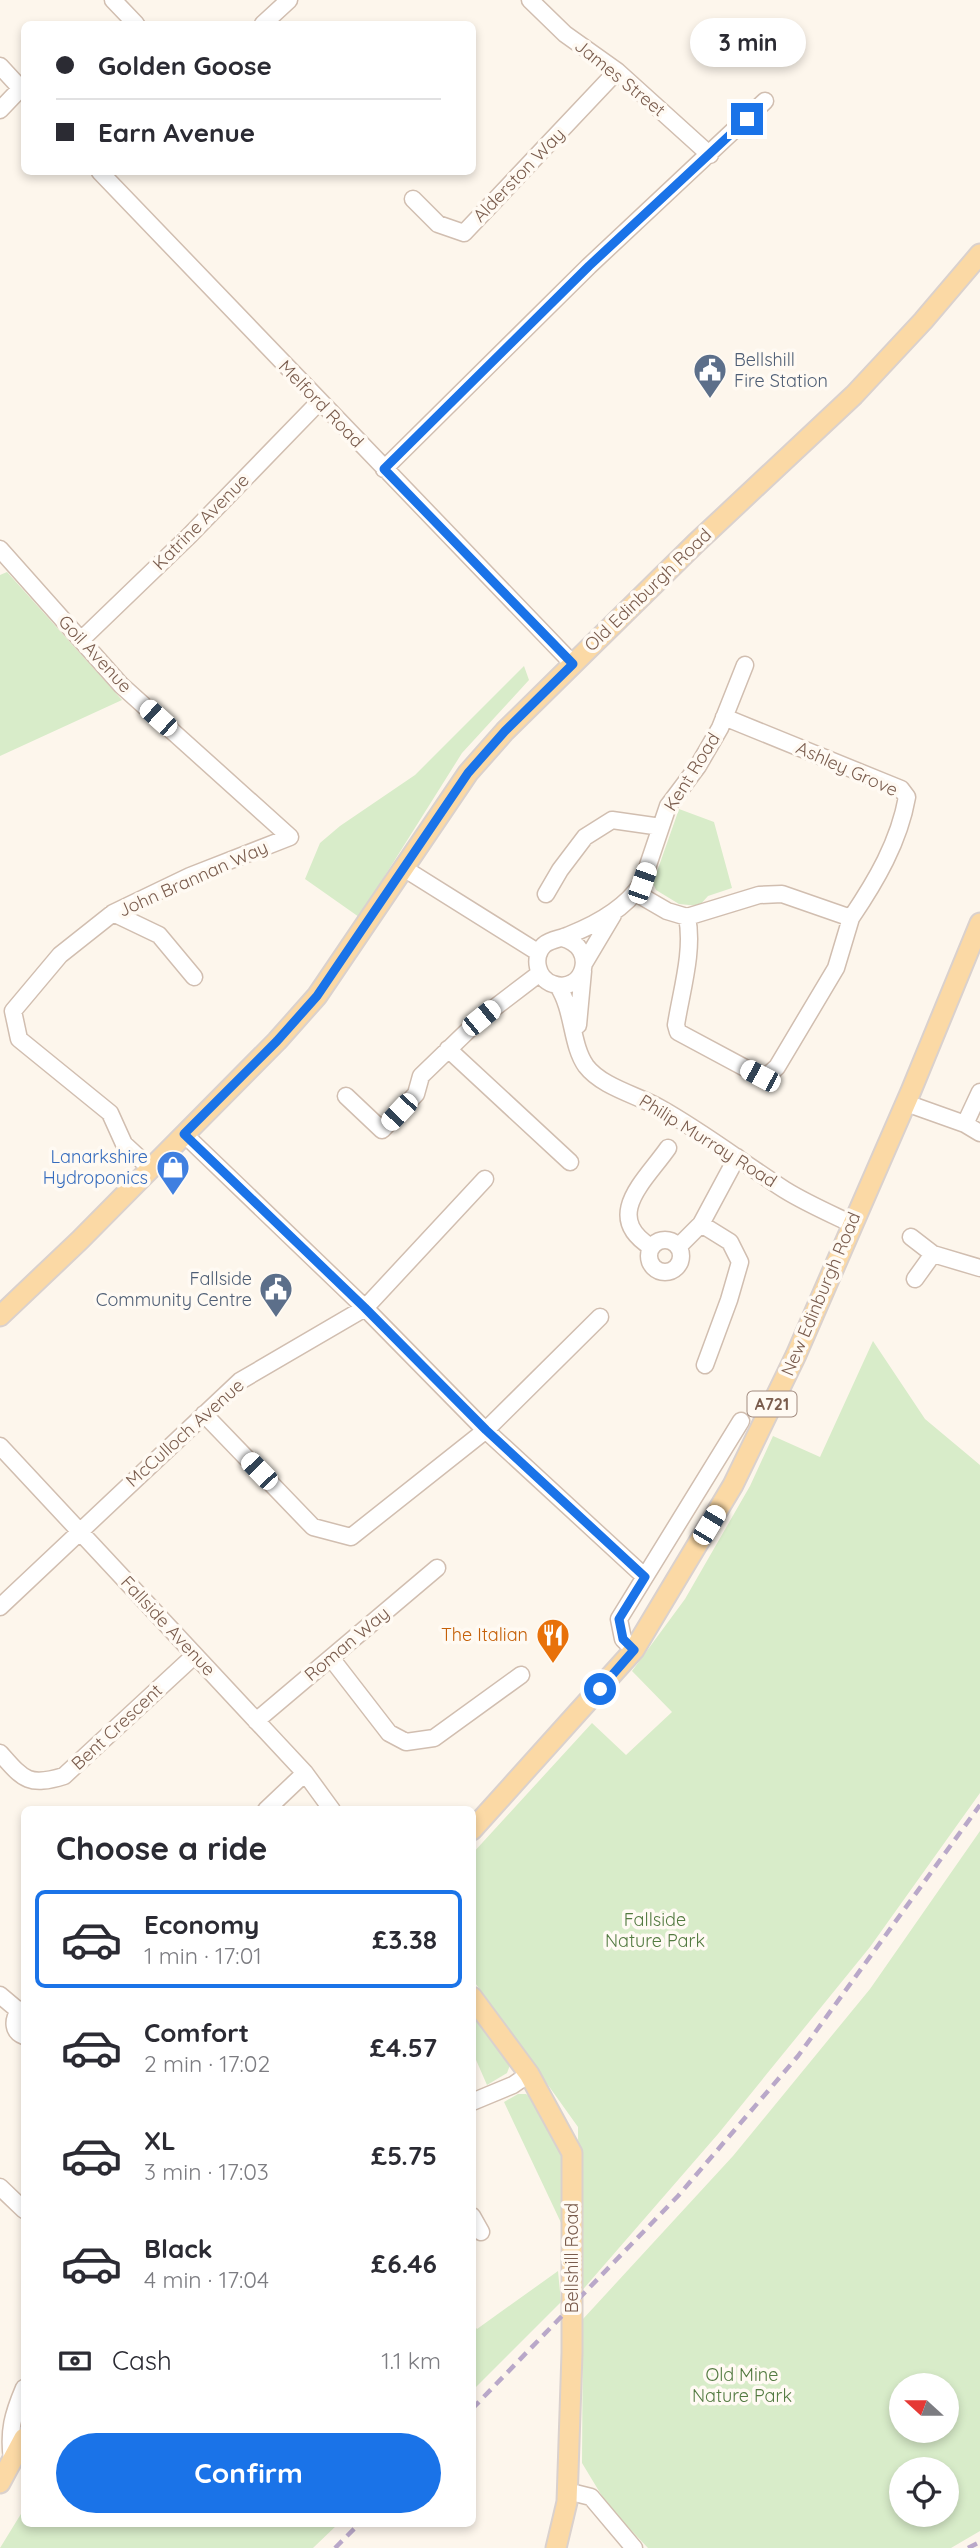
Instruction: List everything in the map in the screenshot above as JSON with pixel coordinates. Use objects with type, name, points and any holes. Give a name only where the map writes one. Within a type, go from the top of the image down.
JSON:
[{"type":"main road","name":"Old Edinburgh Road","points":[[0,1315],[80,1240],[277,1041],[317,996],[468,773],[505,731],[695,544],[854,395],[923,321],[980,254]]},
{"type":"main road","name":"New Edinburgh Road","points":[[476,1826],[634,1650],[733,1485],[796,1355],[906,1103],[980,923]]},
{"type":"main road","name":"Bellshill Road","points":[[476,2002],[529,2074],[572,2154],[572,2353],[567,2502],[556,2548]]},
{"type":"main road","points":[[0,2483],[21,2444]]},
{"type":"street","points":[[113,0],[133,21]]},
{"type":"street","points":[[266,21],[289,0]]},
{"type":"street","name":"James Street","points":[[530,0],[565,34],[617,71],[710,155]]},
{"type":"street","points":[[0,66],[21,88]]},
{"type":"street","name":"Alderston Way","points":[[413,199],[438,224],[464,233],[617,71]]},
{"type":"street","points":[[0,110],[21,92]]},
{"type":"street","points":[[384,469],[589,266],[765,101]]},
{"type":"street","name":"Melford Road","points":[[106,175],[319,402],[573,664]]},
{"type":"street","name":"Katrine Avenue","points":[[80,640],[190,535],[319,402]]},
{"type":"street","name":"Goil Avenue","points":[[0,550],[121,685],[290,837]]},
{"type":"street","name":"Kent Road","points":[[562,938],[594,925],[616,911],[636,893],[642,883],[668,806],[698,766],[724,717],[745,665]]},
{"type":"street","name":"Ashley Grove","points":[[724,717],[901,789],[906,797],[903,815],[877,879],[851,918]]},
{"type":"street","points":[[546,894],[585,837],[612,820],[661,827]]},
{"type":"street","name":"John Brannan Way","points":[[150,1168],[124,1144],[110,1114],[19,1039],[13,1011],[60,955],[113,912],[190,876],[290,837]]},
{"type":"street","points":[[405,869],[539,953]]},
{"type":"street","points":[[636,893],[667,911],[687,917],[759,895],[782,894],[851,918],[836,968],[777,1068],[768,1075],[760,1076],[678,1032],[676,1026],[686,966],[689,926],[687,917]]},
{"type":"street","name":"Kent Road","points":[[584,966],[616,911]]},
{"type":"street","points":[[113,912],[159,935],[194,977]]},
{"type":"street","points":[[577,1045],[584,966],[579,947],[562,938],[550,941],[539,953],[537,966],[540,974],[549,983],[558,986],[577,980],[584,966]]},
{"type":"street","points":[[346,1096],[382,1130],[416,1094],[421,1076],[448,1049],[481,1018],[540,974]]},
{"type":"street","name":"Philip Murray Road","points":[[558,986],[565,996],[584,1063],[594,1074],[659,1108],[787,1191],[852,1224]]},
{"type":"street","points":[[448,1049],[570,1162]]},
{"type":"street","points":[[965,1124],[980,1093]]},
{"type":"street","points":[[906,1103],[965,1124],[980,1133]]},
{"type":"street","points":[[184,1134],[365,1308],[486,1430],[645,1577]]},
{"type":"street","points":[[652,1247],[637,1238],[630,1227],[627,1212],[633,1198],[668,1147]]},
{"type":"street","points":[[678,1247],[701,1224],[737,1157]]},
{"type":"street","name":"McCulloch Avenue","points":[[79,1531],[240,1381],[365,1308],[485,1179]]},
{"type":"street","points":[[701,1224],[730,1242],[740,1262],[705,1365]]},
{"type":"street","points":[[911,1237],[933,1254],[980,1268]]},
{"type":"street","points":[[652,1247],[665,1240],[678,1247]]},
{"type":"street","points":[[652,1247],[650,1262],[657,1270],[667,1272],[680,1262],[678,1247]]},
{"type":"street","points":[[915,1279],[933,1254]]},
{"type":"street","points":[[204,1414],[313,1527],[351,1537],[486,1430],[600,1317]]},
{"type":"street","points":[[634,1650],[623,1639],[619,1619],[741,1421]]},
{"type":"street","name":"Fallside Avenue","points":[[0,1446],[304,1773],[329,1806]]},
{"type":"street","points":[[0,1607],[79,1531]]},
{"type":"street","name":"Roman Way","points":[[256,1721],[437,1568]]},
{"type":"street","name":"Bent Crescent","points":[[0,1753],[19,1775],[32,1782],[46,1782],[64,1776],[195,1655]]},
{"type":"street","points":[[331,1658],[389,1733],[406,1742],[434,1738],[521,1675]]},
{"type":"street","points":[[270,1806],[304,1773]]},
{"type":"street","points":[[0,1995],[21,2009]]},
{"type":"street","points":[[21,2012],[14,2022],[16,2030],[21,2034]]},
{"type":"street","points":[[476,2100],[513,2085],[529,2074]]},
{"type":"street","points":[[0,2187],[21,2207]]},
{"type":"street","points":[[476,2223],[481,2232]]},
{"type":"street","points":[[12,2460],[12,2416],[21,2395]]},
{"type":"street","points":[[567,2491],[590,2497],[634,2548]]},
{"type":"green space","points":[[7,572],[122,700],[0,756],[0,575]]},
{"type":"green space","points":[[524,666],[529,680],[462,753],[359,917],[305,879],[320,843],[340,826],[415,775]]},
{"type":"green space","points":[[679,809],[714,822],[732,888],[708,896],[699,906],[679,904],[656,890],[653,883]]},
{"type":"green space","name":"Fallside Nature Park","points":[[873,1341],[925,1419],[980,1465],[980,1793],[870,1947],[718,2134],[579,2294],[578,2127],[476,1984],[476,1850],[592,1723],[626,1755],[672,1712],[632,1671],[685,1599],[750,1486],[773,1436],[820,1457]]},
{"type":"green space","name":"Old Mine Nature Park","points":[[980,1831],[980,2531],[951,2548],[648,2548],[608,2506],[582,2463],[583,2319],[733,2156],[870,1989]]},
{"type":"green space","points":[[476,2017],[510,2065],[507,2073],[487,2085],[476,2060]]},
{"type":"green space","points":[[518,2094],[526,2094],[535,2100],[563,2156],[563,2227],[504,2102]]},
{"type":"green space","points":[[558,2271],[561,2302],[476,2387],[477,2329]]},
{"type":"green space","points":[[21,2514],[21,2527],[335,2527],[313,2548],[0,2548]]},
{"type":"railway","points":[[476,2405],[678,2196],[798,2056],[980,1805]]},
{"type":"railway","points":[[335,2548],[356,2527]]},
{"type":"railway","points":[[968,2548],[980,2542]]},
{"type":"place","name":"Bellshill Fire Station","points":[[710,400]]},
{"type":"place","name":"Lanarkshire Hydroponics","points":[[173,1197]]},
{"type":"place","name":"Fallside Community Centre","points":[[276,1319]]},
{"type":"place","name":"The Italian","points":[[553,1665]]},
{"type":"route","points":[[600,1689],[634,1650],[623,1639],[619,1619],[645,1577],[486,1430],[365,1308],[184,1134],[277,1041],[317,996],[468,773],[505,731],[573,664],[384,469],[589,266],[747,119]]}]
